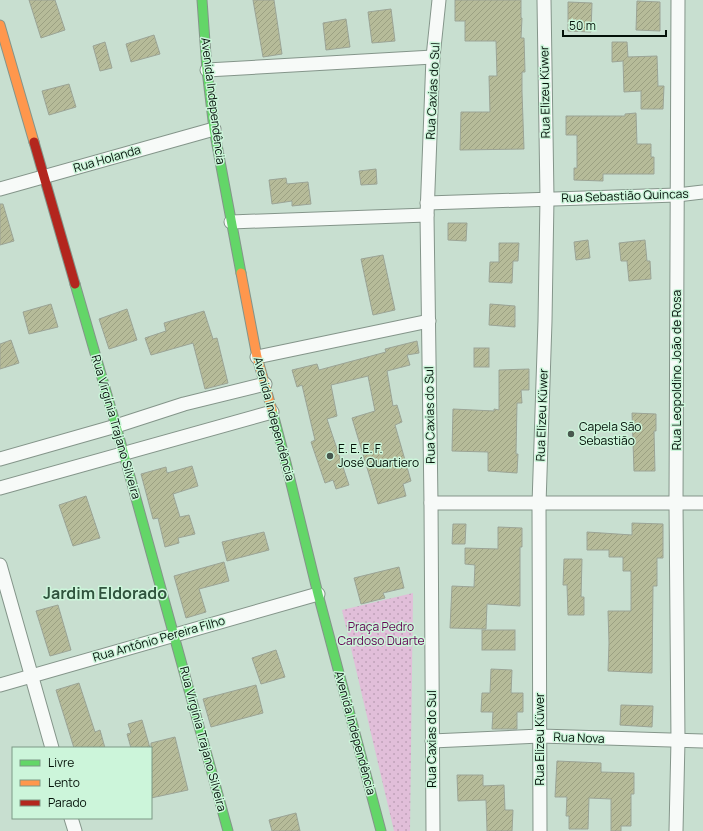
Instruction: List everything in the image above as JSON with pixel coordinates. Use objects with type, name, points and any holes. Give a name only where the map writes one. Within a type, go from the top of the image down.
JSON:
[{"type":"street","name":"Avenida Independência","points":[[202,0],[207,70],[214,129],[257,357],[286,463],[318,594],[381,831]]},
{"type":"street","name":"Rua Caxias do Sul","points":[[433,831],[432,503],[427,209],[433,57],[439,0]]},
{"type":"street","name":"Rua Elizeu Küwer","points":[[540,831],[540,504],[547,198],[544,0]]},
{"type":"street","name":"Rua Leopoldino João de Rosa","points":[[676,831],[678,740],[676,504],[678,0]]},
{"type":"street","name":"Rua Virgínia Trajano Silveira","points":[[0,25],[116,426],[228,831]]},
{"type":"street","points":[[207,70],[433,57]]},
{"type":"street","name":"Rua Holanda","points":[[0,189],[214,129]]},
{"type":"street","name":"Rua Sebastião Quincas","points":[[231,222],[427,209],[547,198],[677,195],[703,192]]},
{"type":"street","points":[[257,357],[429,321]]},
{"type":"street","points":[[0,459],[116,426],[184,404],[265,384]]},
{"type":"street","points":[[0,488],[272,412]]},
{"type":"street","points":[[432,503],[703,503]]},
{"type":"street","points":[[0,565],[52,747]]},
{"type":"street","name":"Rua Antônio Pereira Filho","points":[[0,685],[318,594]]},
{"type":"street","name":"Rua Nova","points":[[432,741],[540,736],[703,741]]},
{"type":"street","points":[[71,819],[75,831]]},
{"type":"green space","name":"Praça Pedro Cardoso Duarte","points":[[413,593],[410,831],[394,831],[342,610]]},
{"type":"building","points":[[29,0],[55,0],[65,30],[41,38]]},
{"type":"building","points":[[253,0],[274,0],[282,54],[263,57]]},
{"type":"building","points":[[455,0],[521,0],[521,38],[524,38],[525,72],[522,72],[524,149],[460,150],[461,112],[490,112],[489,76],[497,76],[496,41],[465,41],[465,21],[455,21]]},
{"type":"building","points":[[637,1],[660,2],[660,31],[636,30]]},
{"type":"building","points":[[568,2],[592,3],[591,32],[568,31]]},
{"type":"building","points":[[391,9],[395,41],[372,43],[368,12]]},
{"type":"building","points":[[346,19],[350,47],[326,50],[323,23]]},
{"type":"building","points":[[154,35],[160,54],[131,62],[126,44]]},
{"type":"building","points":[[105,42],[112,68],[100,71],[93,46]]},
{"type":"building","points":[[612,42],[627,42],[628,57],[657,56],[658,86],[664,86],[663,109],[641,109],[641,91],[624,92],[623,61],[612,62]]},
{"type":"building","points":[[69,84],[76,107],[49,115],[42,91]]},
{"type":"building","points":[[636,113],[637,144],[651,144],[651,157],[654,157],[654,174],[603,174],[603,181],[574,180],[574,168],[577,168],[577,135],[566,135],[566,116],[625,116],[625,114]]},
{"type":"building","points":[[376,169],[377,184],[361,185],[359,171]]},
{"type":"building","points":[[286,178],[287,184],[308,182],[311,204],[292,206],[292,201],[272,204],[269,180]]},
{"type":"building","points":[[0,204],[3,204],[14,241],[0,245]]},
{"type":"building","points":[[448,223],[467,223],[466,241],[448,240]]},
{"type":"building","points":[[588,240],[590,258],[576,260],[574,242]]},
{"type":"building","points":[[645,240],[647,261],[650,261],[651,279],[629,281],[627,261],[621,261],[619,243]]},
{"type":"building","points":[[499,243],[519,243],[518,261],[513,261],[512,283],[489,282],[490,262],[499,262]]},
{"type":"building","points":[[383,255],[395,310],[373,315],[361,259]]},
{"type":"building","points":[[51,304],[58,327],[29,334],[23,312]]},
{"type":"building","points":[[490,304],[515,306],[515,327],[489,325]]},
{"type":"building","points":[[127,309],[137,340],[109,349],[99,319]]},
{"type":"building","points":[[204,311],[213,339],[217,338],[228,383],[205,389],[193,343],[151,355],[145,338],[166,331],[164,323]]},
{"type":"building","points":[[11,340],[19,363],[0,369],[0,344]]},
{"type":"building","points":[[417,341],[419,353],[407,355],[410,365],[387,371],[393,406],[397,405],[402,422],[395,425],[411,481],[403,484],[406,496],[378,504],[352,418],[375,411],[368,376],[331,385],[337,416],[327,419],[349,485],[336,489],[333,480],[325,483],[311,442],[315,440],[302,385],[297,387],[292,370],[317,364],[319,370],[386,352],[385,349]]},
{"type":"building","points":[[474,348],[489,348],[489,367],[474,367]]},
{"type":"building","points":[[529,369],[529,390],[521,390],[522,403],[517,403],[517,473],[488,471],[488,452],[452,451],[453,409],[499,410],[499,370]]},
{"type":"building","points":[[632,413],[656,414],[656,431],[654,431],[655,471],[634,471]]},
{"type":"building","points":[[192,466],[198,486],[173,494],[180,517],[189,515],[195,534],[178,538],[179,543],[165,547],[158,518],[153,519],[141,474],[166,467],[167,473]]},
{"type":"building","points":[[86,496],[100,538],[73,546],[59,505]]},
{"type":"building","points":[[632,523],[663,524],[663,558],[657,558],[657,586],[653,586],[652,673],[608,671],[608,611],[631,611],[631,571],[623,571],[623,557],[609,557],[609,550],[587,550],[587,532],[632,535]]},
{"type":"building","points":[[453,524],[466,524],[465,544],[452,544]]},
{"type":"building","points":[[498,527],[522,528],[522,547],[520,547],[520,606],[487,604],[486,629],[450,628],[452,586],[474,587],[475,565],[465,564],[465,548],[498,549]]},
{"type":"building","points":[[264,532],[269,550],[227,561],[222,542]]},
{"type":"building","points":[[564,559],[582,559],[581,597],[584,597],[584,615],[568,615],[567,585],[563,585]]},
{"type":"building","points":[[224,562],[229,581],[199,589],[206,612],[186,618],[174,576]]},
{"type":"building","points":[[399,567],[404,588],[383,593],[385,598],[361,604],[354,578]]},
{"type":"building","points":[[58,605],[71,650],[50,656],[36,611]]},
{"type":"building","points":[[482,630],[515,630],[515,650],[482,650]]},
{"type":"building","points":[[276,650],[285,677],[261,684],[252,658]]},
{"type":"building","points":[[491,669],[512,670],[511,693],[523,693],[523,712],[517,712],[517,729],[492,729],[493,712],[481,712],[482,693],[490,693]]},
{"type":"building","points":[[79,683],[95,732],[100,730],[105,747],[74,747],[56,690]]},
{"type":"building","points":[[256,685],[263,713],[211,727],[203,699]]},
{"type":"building","points":[[621,705],[653,706],[652,727],[620,725]]},
{"type":"building","points":[[142,720],[150,747],[131,747],[127,734],[131,733],[128,724]]},
{"type":"building","points":[[175,737],[188,790],[152,798],[151,743]]},
{"type":"building","points":[[557,761],[601,763],[601,772],[634,773],[634,794],[631,794],[631,826],[621,826],[621,831],[611,831],[611,799],[589,798],[588,829],[569,829],[569,816],[566,816],[567,797],[555,797]]},
{"type":"building","points":[[457,775],[483,775],[483,786],[504,785],[505,810],[513,810],[512,831],[487,831],[486,800],[458,801]]},
{"type":"building","points":[[296,813],[300,831],[272,831],[269,820]]},
{"type":"traffic: fast","points":[[202,0],[207,70],[214,129],[241,273]]},
{"type":"traffic: fast","points":[[75,284],[116,426],[228,831]]},
{"type":"traffic: fast","points":[[272,410],[318,594],[381,831]]},
{"type":"traffic: slow","points":[[0,25],[34,142]]},
{"type":"traffic: slow","points":[[241,273],[257,357],[272,410]]},
{"type":"traffic: jam","points":[[34,142],[75,284]]},
{"type":"place","name":"Capela São Sebastião","points":[[571,434]]},
{"type":"place","name":"E. E. E. F. José Quartiero","points":[[330,456]]},
{"type":"district","name":"Jardim Eldorado","points":[[105,593]]}]
